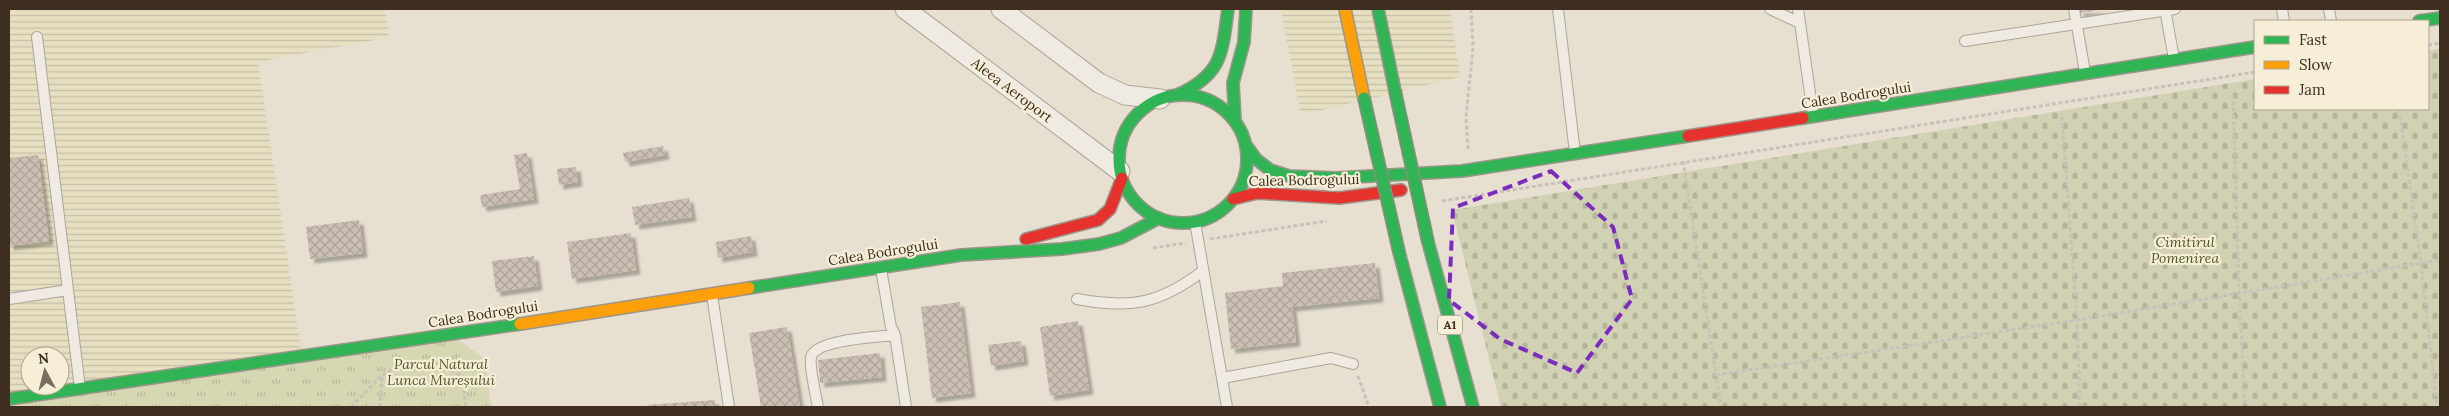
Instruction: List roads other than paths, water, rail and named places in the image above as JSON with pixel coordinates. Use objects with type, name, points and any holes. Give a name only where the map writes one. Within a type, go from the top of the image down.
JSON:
[{"type":"main road","points":[[1168,97],[1198,86],[1210,74],[1221,47],[1228,9]]},
{"type":"main road","points":[[1235,121],[1233,84],[1244,42],[1246,9]]},
{"type":"main road","name":"A1","points":[[1346,9],[1399,252],[1440,407]]},
{"type":"main road","name":"A1","points":[[1378,9],[1428,242],[1472,407]]},
{"type":"main road","points":[[2426,20],[2440,18]]},
{"type":"main road","name":"Calea Bodrogului","points":[[961,255],[1098,220],[1110,209],[1121,175],[1120,149],[1126,128],[1140,111],[1168,97],[1206,99],[1224,110],[1235,121],[1246,145],[1262,165],[1271,170],[1295,176],[1345,177],[1431,170],[1466,170],[2254,47]]},
{"type":"main road","name":"Calea Bodrogului","points":[[1121,175],[1135,202],[1144,210],[1159,218],[1178,223],[1194,222],[1214,215],[1233,199],[1245,177],[1246,145]]},
{"type":"main road","name":"Calea Bodrogului","points":[[1233,199],[1257,193],[1314,198],[1359,196],[1403,190],[1434,182],[1466,170]]},
{"type":"main road","name":"Calea Bodrogului","points":[[9,400],[961,255],[1062,249],[1099,244],[1120,238],[1159,218]]},
{"type":"street","name":"Aleea Aeroport","points":[[905,9],[1121,175]]},
{"type":"street","points":[[1001,9],[1099,83],[1125,95],[1168,97]]},
{"type":"lane","points":[[1558,9],[1575,154]]},
{"type":"lane","points":[[1770,9],[1800,23]]},
{"type":"lane","points":[[1798,9],[1813,117]]},
{"type":"lane","points":[[2074,9],[2085,74]]},
{"type":"lane","points":[[1965,41],[2168,9],[2174,60]]},
{"type":"lane","points":[[38,37],[80,389]]},
{"type":"lane","points":[[1194,222],[1227,407]]},
{"type":"lane","points":[[881,267],[891,326],[895,335],[906,407]]},
{"type":"lane","points":[[1077,299],[1107,305],[1136,303],[1165,296],[1181,288],[1203,271]]},
{"type":"lane","points":[[9,298],[68,290]]},
{"type":"lane","points":[[712,294],[729,407]]},
{"type":"lane","points":[[818,407],[811,359],[814,350],[825,344],[895,335]]},
{"type":"lane","points":[[1222,378],[1331,358],[1353,364]]},
{"type":"park label","name":"Cimitirul Pomenirea","points":[[2185,250]]},
{"type":"park label","name":"Parcul Natural Lunca Mureșului","points":[[441,372]]}]
